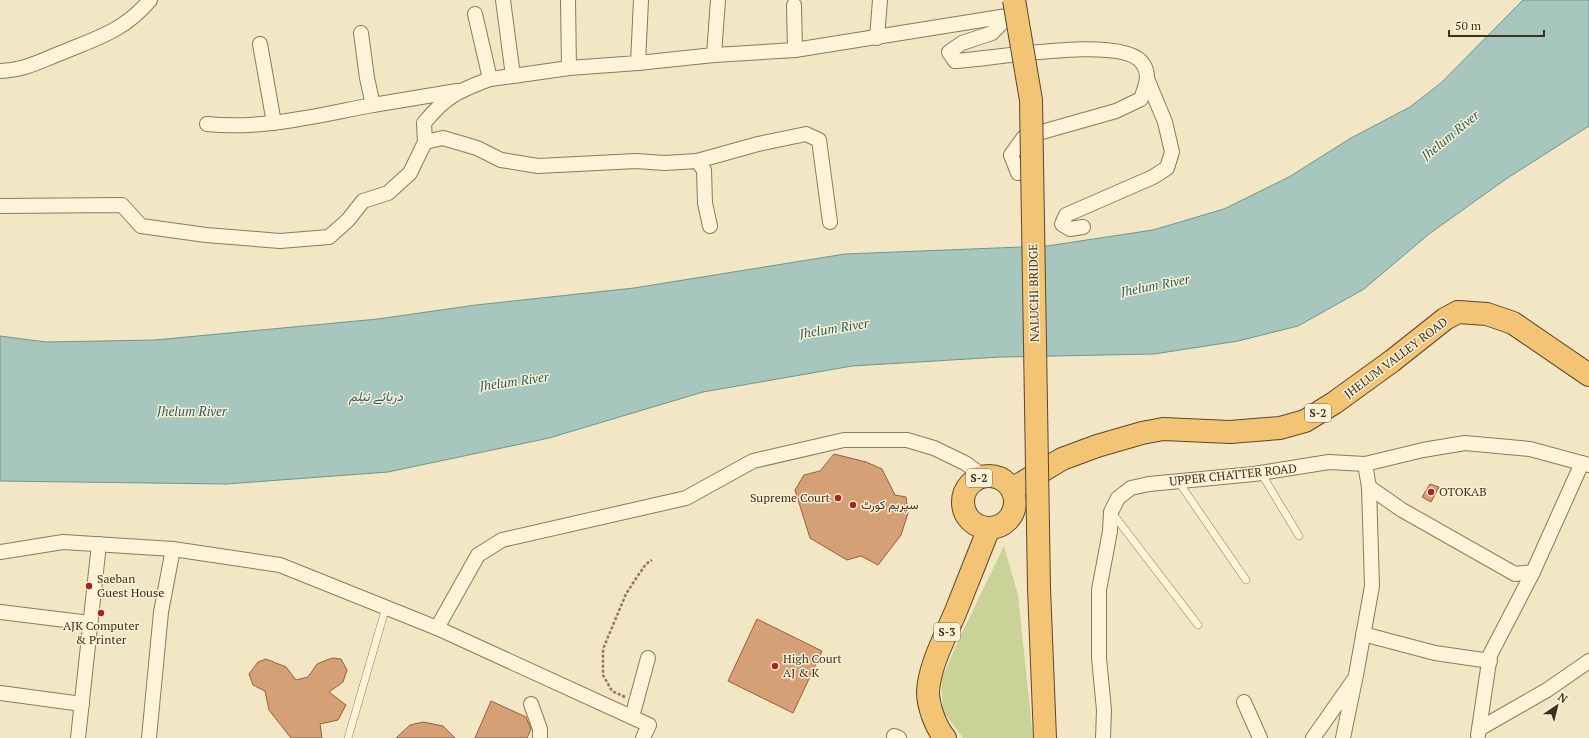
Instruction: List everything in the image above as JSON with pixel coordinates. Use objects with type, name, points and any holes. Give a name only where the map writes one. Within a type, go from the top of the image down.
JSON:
[{"type":"highway","name":"NALUCHI BRIDGE","points":[[1011,8],[1031,100],[1039,588],[1046,738]]},
{"type":"highway","name":"JHELUM VALLEY ROAD","points":[[1012,489],[1062,459],[1097,446],[1163,429],[1230,432],[1280,428],[1305,421],[1334,403],[1392,361],[1445,319],[1458,312],[1487,314],[1513,323],[1589,375]]},
{"type":"highway","name":"S-2","points":[[990,528],[980,527],[966,516],[962,500],[969,484],[983,476],[999,478],[1012,489]]},
{"type":"highway","points":[[990,528],[1006,522],[1012,515],[1015,498],[1012,489]]},
{"type":"highway","name":"S-3","points":[[945,738],[941,734],[932,710],[928,693],[930,678],[939,651],[990,528]]},
{"type":"street","points":[[0,72],[20,70],[111,33],[139,13],[150,0]]},
{"type":"street","points":[[503,0],[513,76]]},
{"type":"street","points":[[568,0],[569,68]]},
{"type":"street","points":[[638,63],[641,0]]},
{"type":"street","points":[[714,55],[718,0]]},
{"type":"street","points":[[877,38],[880,0]]},
{"type":"street","points":[[1004,0],[1011,8]]},
{"type":"street","points":[[1023,0],[1011,8],[992,33],[962,43],[949,52],[955,61],[979,60],[1041,50],[1112,50],[1132,55],[1143,64],[1148,81],[1165,122],[1172,152],[1167,168],[1153,177],[1066,215],[1062,224],[1070,229],[1083,227]]},
{"type":"street","points":[[794,5],[795,50]]},
{"type":"street","points":[[207,124],[229,126],[274,123],[457,91],[490,78],[569,68],[714,55],[795,50],[877,38],[1011,8]]},
{"type":"street","points":[[475,14],[490,78]]},
{"type":"street","points":[[361,33],[367,78],[373,105]]},
{"type":"street","points":[[260,44],[274,123]]},
{"type":"street","points":[[1018,173],[1011,155],[1024,137],[1116,112],[1141,99],[1148,81]]},
{"type":"street","points":[[0,206],[122,206],[141,226],[206,235],[280,241],[329,237],[348,220],[363,200],[388,193],[410,173],[424,142],[424,123],[436,109],[457,91]]},
{"type":"street","points":[[424,142],[443,138],[478,148],[500,160],[538,166],[636,161],[665,163],[697,161],[758,144],[806,134],[819,140],[830,222]]},
{"type":"street","points":[[697,161],[704,170],[705,204],[710,226]]},
{"type":"street","points":[[437,628],[478,555],[502,540],[686,498],[753,461],[844,440],[907,440],[934,448],[965,463],[983,476]]},
{"type":"street","name":"UPPER CHATTER ROAD","points":[[1103,738],[1104,710],[1099,658],[1099,590],[1110,531],[1111,512],[1118,498],[1131,488],[1178,481],[1261,473],[1329,462],[1365,464],[1423,450],[1465,443],[1530,449],[1586,464]]},
{"type":"street","points":[[1343,738],[1372,586],[1369,488],[1365,464]]},
{"type":"street","points":[[1479,733],[1490,654],[1533,572],[1586,464]]},
{"type":"street","points":[[1369,488],[1402,510],[1515,574],[1533,572]]},
{"type":"street","points":[[0,552],[63,542],[173,549],[280,565],[437,628],[649,724],[643,738]]},
{"type":"street","points":[[78,738],[99,544]]},
{"type":"street","points":[[149,738],[161,612],[173,549]]},
{"type":"street","points":[[0,612],[90,623]]},
{"type":"street","points":[[1364,634],[1435,653],[1490,661]]},
{"type":"street","points":[[632,717],[648,658]]},
{"type":"street","points":[[1479,733],[1547,690],[1589,661]]},
{"type":"street","points":[[1313,738],[1356,676]]},
{"type":"street","points":[[0,693],[82,704]]},
{"type":"street","points":[[1244,702],[1260,738]]},
{"type":"street","points":[[531,704],[540,729],[540,738]]},
{"type":"street","points":[[894,738],[894,736],[899,738]]},
{"type":"lane","points":[[1261,473],[1300,536]]},
{"type":"lane","points":[[1178,481],[1246,580]]},
{"type":"lane","points":[[1111,512],[1198,625]]},
{"type":"lane","points":[[348,738],[386,607]]},
{"type":"path","points":[[636,703],[612,691],[603,675],[603,649],[626,594],[646,564],[652,560]]},
{"type":"green space","points":[[1004,546],[1018,595],[1033,738],[963,738],[943,711],[941,681],[959,639]]},
{"type":"water","name":"دریائے نیلم","points":[[1523,0],[1589,0],[1589,126],[1506,179],[1429,234],[1364,289],[1298,326],[1238,341],[1154,354],[1001,357],[852,366],[703,392],[549,438],[388,472],[226,484],[0,481],[0,336],[46,342],[155,340],[378,319],[476,305],[634,288],[845,254],[1047,246],[1153,230],[1224,209],[1289,177],[1351,138],[1410,107],[1441,83]]},
{"type":"building","name":"سپریم کورٹ","points":[[834,454],[866,462],[882,469],[895,495],[906,497],[908,513],[901,535],[878,565],[861,556],[847,560],[810,538],[795,490],[804,475],[820,471]]},
{"type":"building","name":"OTOKAB","points":[[1430,484],[1439,487],[1431,502],[1422,497]]},
{"type":"building","name":"High Court AJ & K","points":[[757,619],[822,651],[793,713],[728,681]]},
{"type":"building","points":[[332,658],[341,659],[347,670],[343,682],[329,692],[346,705],[338,720],[320,724],[322,738],[291,738],[269,710],[265,691],[253,685],[249,674],[258,662],[266,659],[286,667],[296,680],[308,677],[317,664]]},
{"type":"building","points":[[491,701],[526,717],[531,729],[527,738],[475,738]]},
{"type":"building","points":[[423,722],[443,726],[455,738],[396,738],[410,725]]},
{"type":"place","name":"OTOKAB","points":[[1431,492]]},
{"type":"place","name":"Supreme Court","points":[[838,498]]},
{"type":"place","name":"سپریم کورٹ","points":[[853,505]]},
{"type":"place","name":"Saeban Guest House","points":[[89,586]]},
{"type":"place","name":"AJK Computer & Printer","points":[[101,613]]},
{"type":"place","name":"High Court AJ & K","points":[[775,666]]},
{"type":"water label","name":"Jhelum River","points":[[1450,135]]},
{"type":"water label","name":"Jhelum River","points":[[1155,285]]},
{"type":"water label","name":"Jhelum River","points":[[834,328]]},
{"type":"water label","name":"Jhelum River","points":[[514,381]]},
{"type":"water label","name":"Jhelum River","points":[[192,411]]}]
